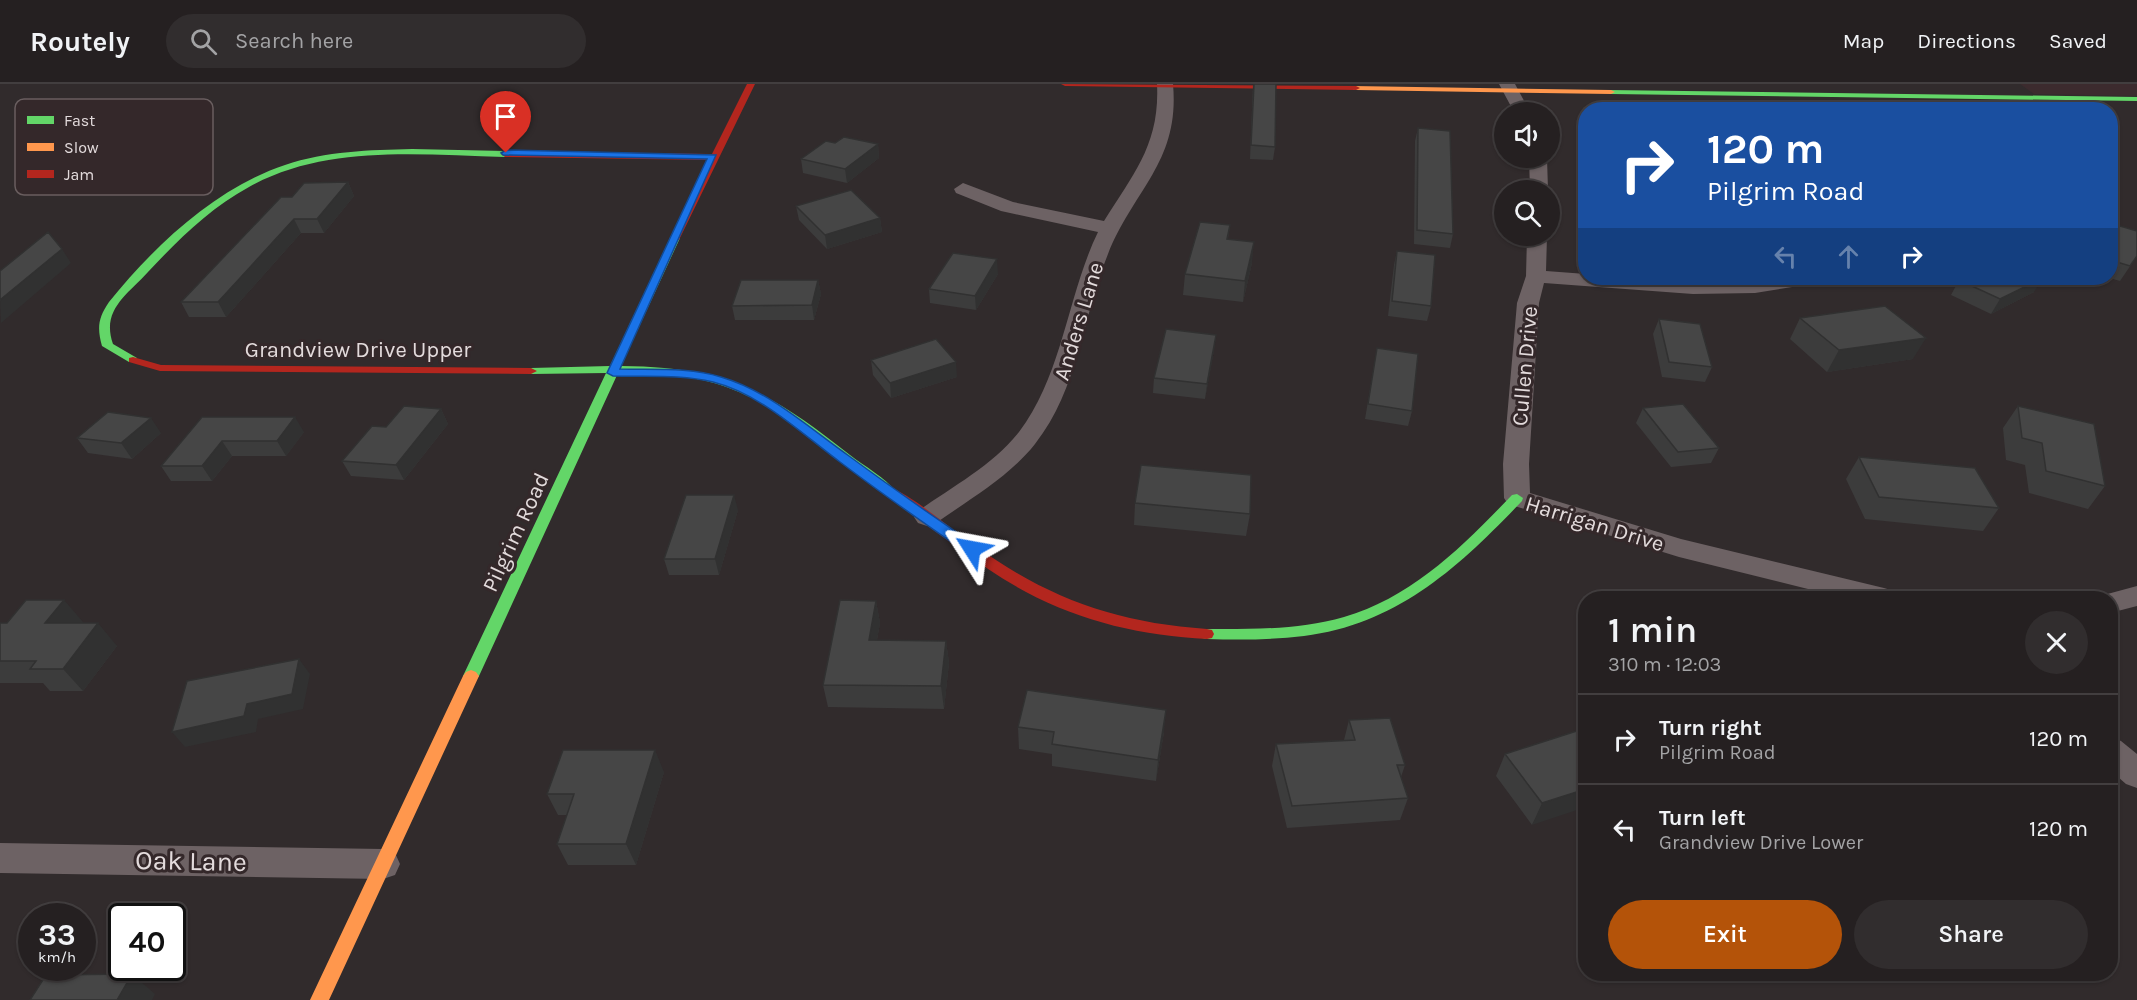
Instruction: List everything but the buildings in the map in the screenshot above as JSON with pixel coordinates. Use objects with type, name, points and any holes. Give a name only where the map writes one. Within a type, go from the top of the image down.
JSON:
[{"type":"street","name":"Pilgrim Road","points":[[319,1000],[713,157],[751,84]]},
{"type":"street","points":[[1065,84],[1509,88],[2137,99]]},
{"type":"street","name":"Anders Lane","points":[[927,517],[1003,461],[1026,439],[1040,419],[1064,372],[1074,327],[1092,271],[1110,228],[1147,171],[1158,148],[1167,118],[1165,85]]},
{"type":"street","points":[[1509,88],[1517,102]]},
{"type":"street","name":"Grandview Drive Upper","points":[[713,157],[399,153],[341,156],[293,166],[261,177],[218,202],[152,262],[110,309],[103,328],[108,346],[128,359],[160,368],[687,374],[716,379],[741,388],[770,405],[890,493],[927,517]]},
{"type":"street","points":[[963,189],[1008,207],[1110,228]]},
{"type":"street","name":"Cullen Drive","points":[[1517,498],[1516,464],[1528,303],[1536,276],[1537,246]]},
{"type":"street","points":[[1536,276],[1578,279]]},
{"type":"street","points":[[1654,285],[1693,288],[1767,285]]},
{"type":"street","name":"Harrigan Drive","points":[[927,517],[1029,587],[1096,615],[1139,628],[1195,634],[1262,634],[1335,627],[1372,616],[1407,598],[1440,576],[1469,551],[1517,498],[1678,548],[1855,591]]},
{"type":"street","points":[[2118,601],[2137,596]]},
{"type":"street","points":[[2118,757],[2137,774]]},
{"type":"street","name":"Oak Lane","points":[[0,858],[382,864]]},
{"type":"shaded area","points":[[2020,84],[2137,84],[2137,96],[2034,94]]},
{"type":"traffic: fast","points":[[1611,92],[2137,99]]},
{"type":"traffic: fast","points":[[133,360],[108,346],[103,328],[104,320],[113,304],[184,230],[213,206],[245,185],[290,166],[350,155],[381,152],[505,154]]},
{"type":"traffic: fast","points":[[471,676],[675,238]]},
{"type":"traffic: fast","points":[[531,371],[663,371],[714,379],[736,386],[797,420],[890,492]]},
{"type":"traffic: fast","points":[[1207,634],[1260,634],[1305,630],[1345,622],[1381,609],[1414,591],[1447,566],[1481,536],[1517,498]]},
{"type":"traffic: slow","points":[[1356,88],[1611,92]]},
{"type":"traffic: slow","points":[[319,1000],[471,676]]},
{"type":"traffic: jam","points":[[675,238],[751,84]]},
{"type":"traffic: jam","points":[[1065,84],[1356,88]]},
{"type":"traffic: jam","points":[[505,154],[713,157]]},
{"type":"traffic: jam","points":[[133,360],[160,368],[531,371]]},
{"type":"traffic: jam","points":[[890,492],[994,566],[1051,598],[1116,621],[1161,630],[1207,634]]},
{"type":"route","points":[[506,153],[713,157],[613,373],[687,374],[716,379],[741,388],[770,405],[890,493],[972,549]]}]
